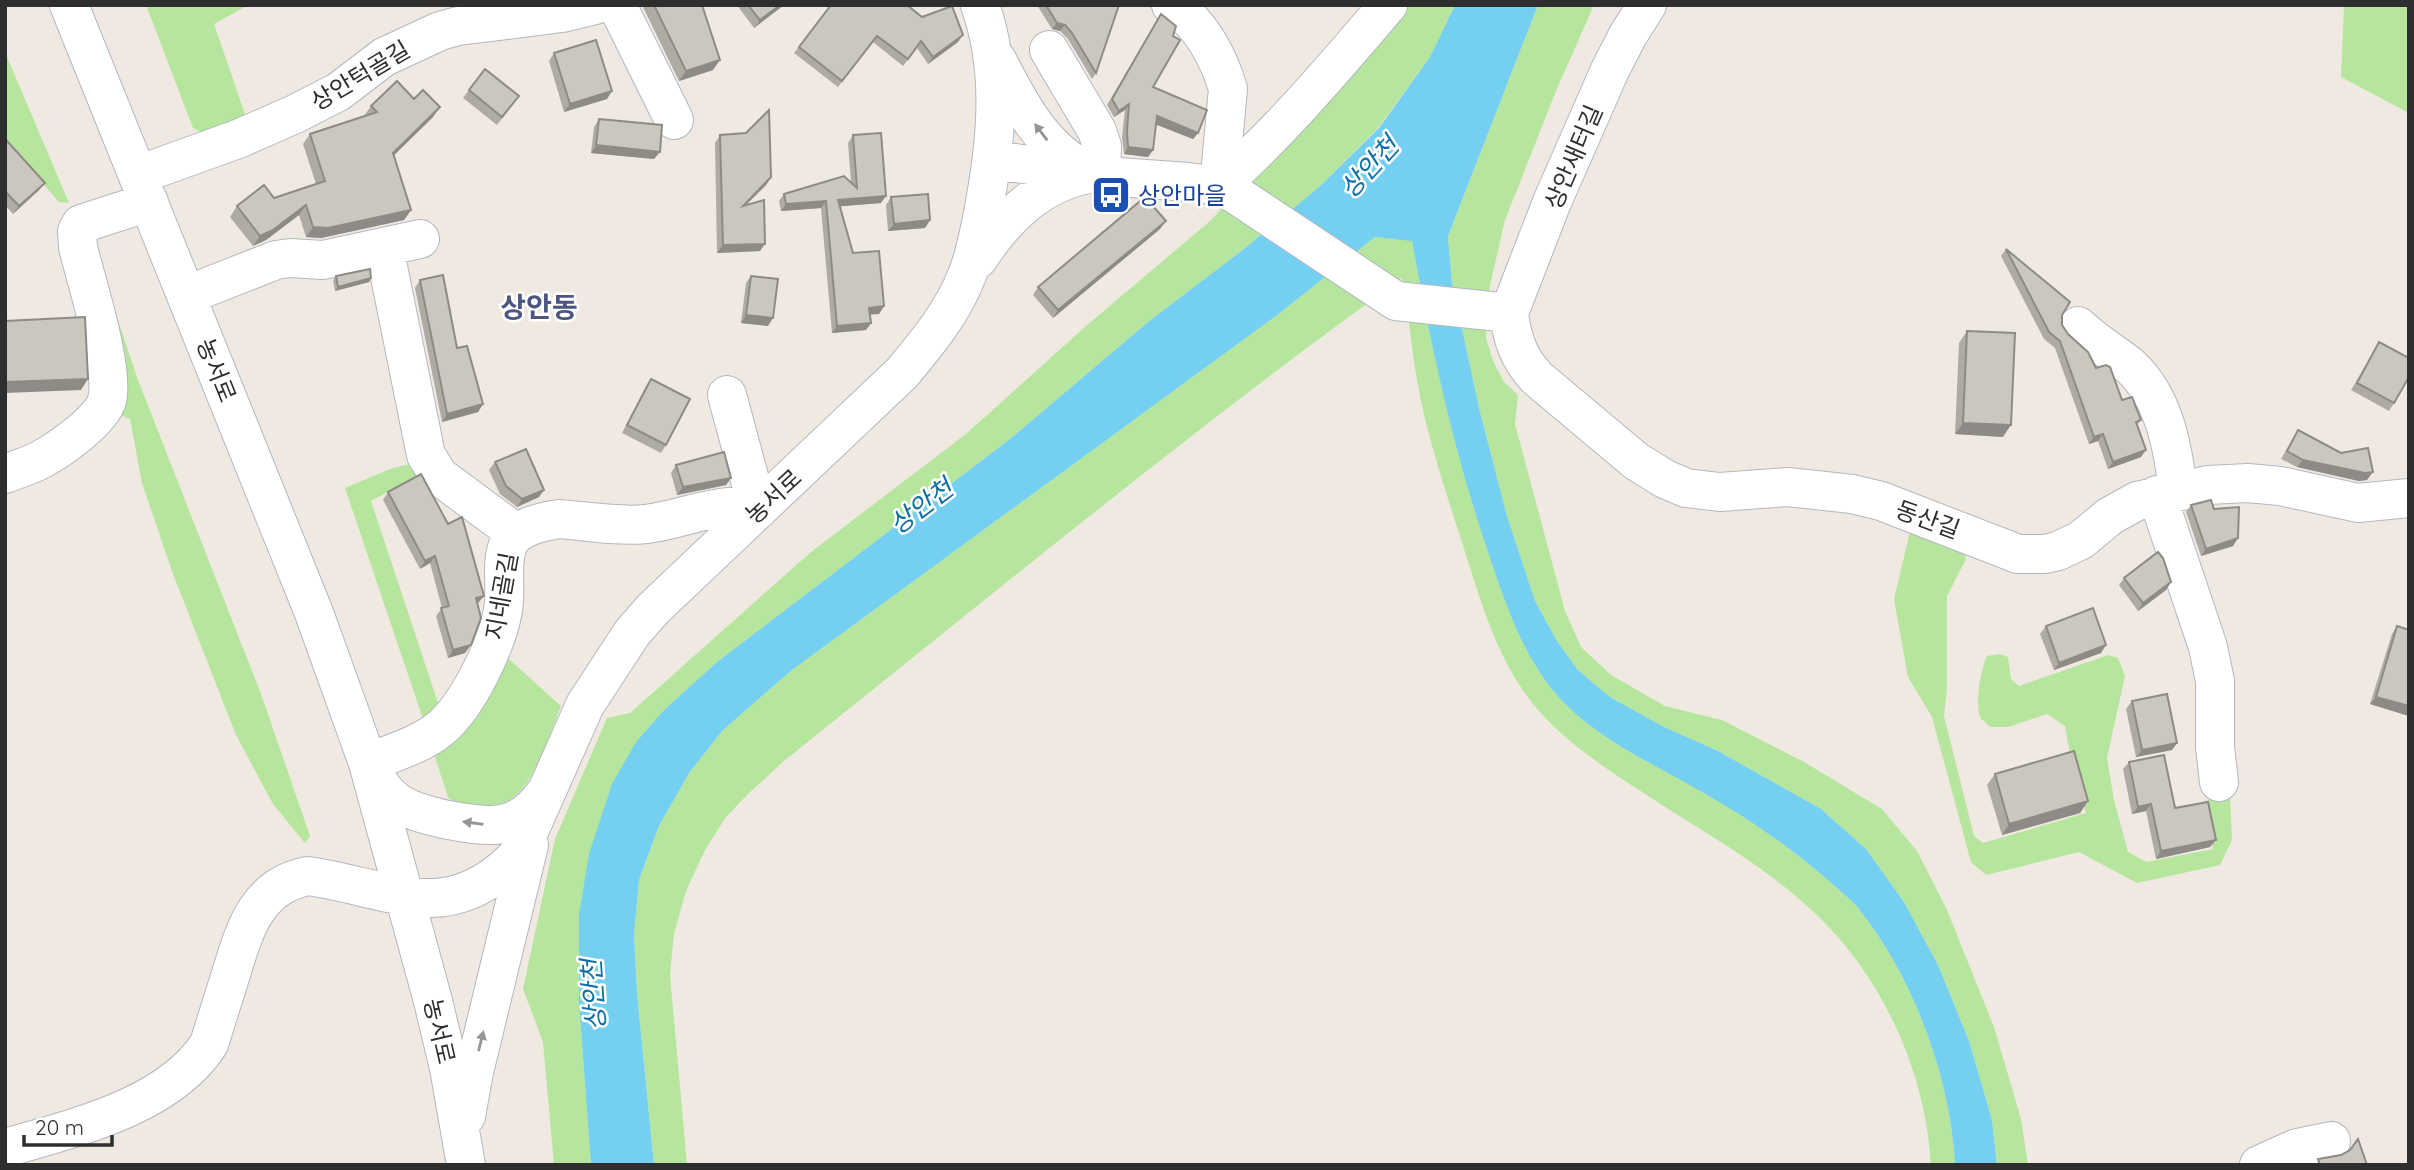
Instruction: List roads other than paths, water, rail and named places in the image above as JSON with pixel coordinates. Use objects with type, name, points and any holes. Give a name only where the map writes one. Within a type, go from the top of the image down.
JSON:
[{"type":"street","name":"농서로","points":[[69,5],[314,613],[368,763],[449,1068],[465,1161]]},
{"type":"street","name":"농서로","points":[[406,898],[434,898],[480,886],[502,872],[519,854],[585,705],[632,633],[653,609],[902,373],[950,310],[967,275],[979,233],[993,160],[995,92],[990,45],[980,5]]},
{"type":"street","points":[[1171,5],[1185,13],[1196,25],[1223,73],[1228,89],[1227,190]]},
{"type":"street","points":[[1227,190],[1256,153],[1388,5]]},
{"type":"street","name":"상안턱골길","points":[[5,474],[51,454],[101,413],[107,401],[109,386],[105,357],[78,247],[77,231],[81,224],[96,218],[143,188],[238,139],[338,92],[384,57],[440,32],[458,26],[597,6]]},
{"type":"street","points":[[597,6],[674,120]]},
{"type":"street","name":"상안새터길","points":[[1499,312],[1552,202],[1610,70],[1643,7]]},
{"type":"street","points":[[990,45],[1016,95],[1046,140],[1062,157],[1097,174]]},
{"type":"street","points":[[1049,50],[1097,131],[1102,146],[1097,174]]},
{"type":"street","points":[[993,160],[1227,190],[1395,298],[1499,312]]},
{"type":"street","points":[[967,275],[999,229],[1030,200],[1060,182],[1097,174]]},
{"type":"street","points":[[187,295],[276,260],[323,260],[402,243],[426,455],[439,476],[516,533]]},
{"type":"street","name":"동산길","points":[[1499,312],[1511,332],[1517,351],[1537,378],[1636,461],[1657,475],[1686,488],[1720,492],[1788,487],[1852,494],[1881,502],[2008,551],[2032,555],[2071,546],[2121,509],[2168,493],[2208,485],[2248,483],[2280,486],[2358,503],[2409,498]]},
{"type":"street","points":[[2078,326],[2140,378],[2157,404],[2173,451],[2168,493],[2215,681],[2215,747],[2219,782]]},
{"type":"street","points":[[727,395],[758,510]]},
{"type":"street","name":"지네골길","points":[[368,763],[422,740],[441,728],[474,683],[490,652],[503,610],[506,555],[516,533],[545,521],[559,519],[643,524],[733,505],[758,510]]},
{"type":"street","points":[[368,763],[387,794],[410,810],[479,824],[506,824],[518,818],[540,799],[550,785]]},
{"type":"street","points":[[465,1161],[467,1101],[534,822]]},
{"type":"street","points":[[5,1148],[132,1106],[158,1093],[200,1059],[209,1044],[244,931],[254,913],[277,888],[293,879],[308,876],[406,898]]},
{"type":"street","points":[[2259,1165],[2297,1149],[2330,1141]]},
{"type":"water","name":"상안천","points":[[1455,5],[1538,5],[1448,236],[1452,283],[1480,412],[1507,516],[1535,601],[1557,641],[1578,670],[1610,697],[1662,726],[1718,751],[1821,809],[1866,849],[1904,902],[1938,965],[1969,1041],[1992,1120],[1997,1165],[1955,1165],[1946,1098],[1926,1029],[1896,965],[1855,904],[1800,857],[1753,823],[1603,735],[1567,705],[1540,673],[1507,607],[1476,517],[1435,360],[1412,241],[1375,237],[1280,313],[792,670],[723,730],[689,773],[659,826],[639,880],[634,935],[637,993],[654,1165],[591,1165],[579,1003],[579,915],[589,854],[612,784],[636,742],[664,710],[717,662],[1010,439],[1148,322],[1318,188],[1379,128],[1430,57]]},
{"type":"place","name":"상안마을","points":[[1111,195]]},
{"type":"district","name":"상안동","points":[[539,306]]}]
